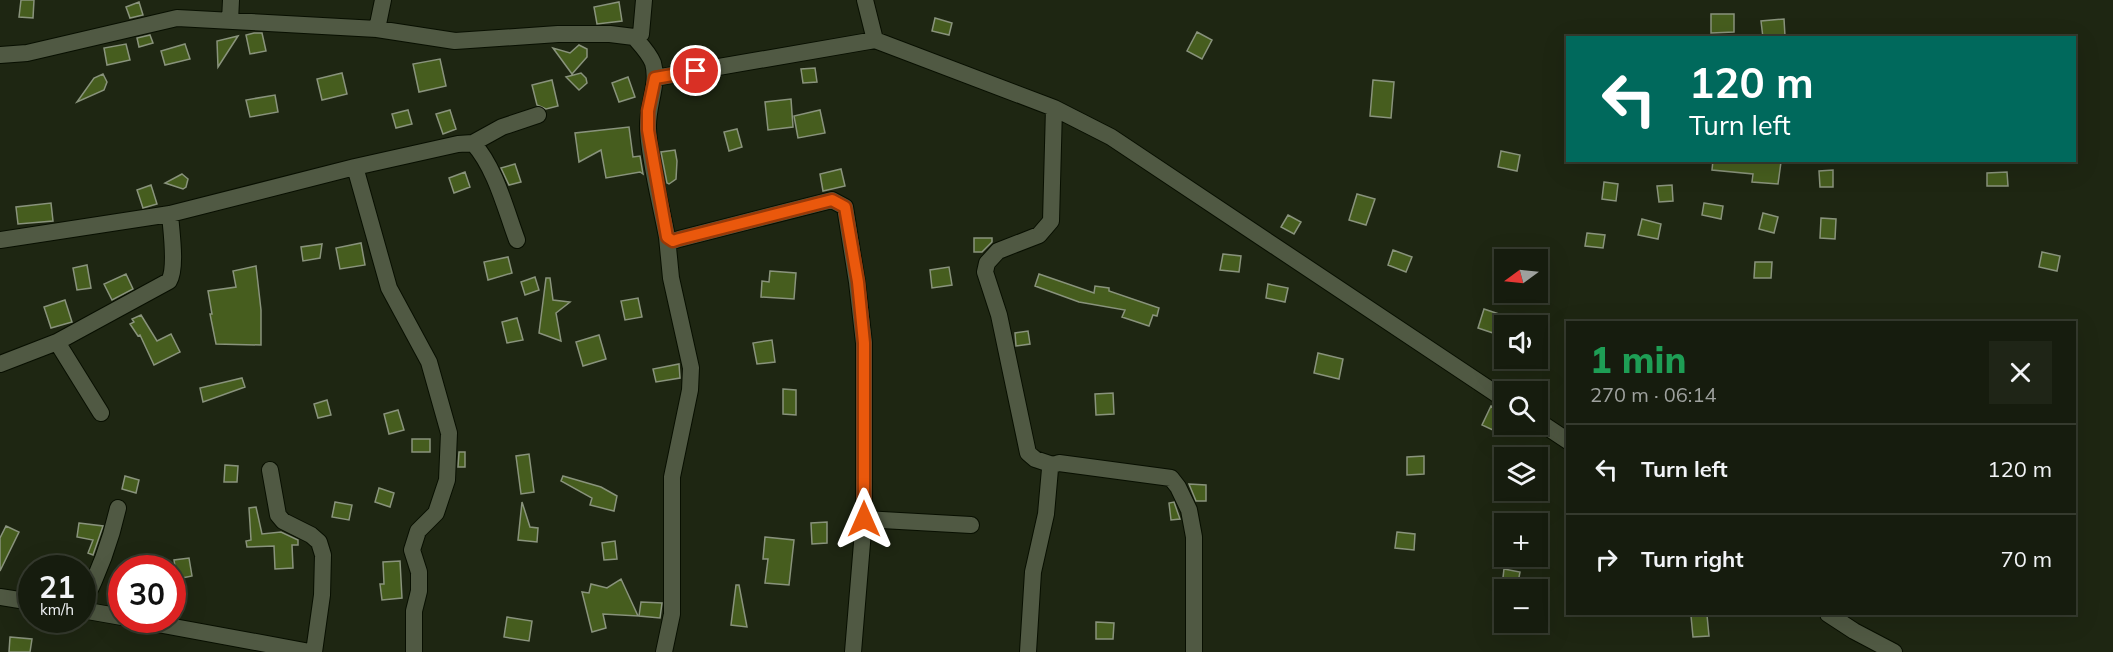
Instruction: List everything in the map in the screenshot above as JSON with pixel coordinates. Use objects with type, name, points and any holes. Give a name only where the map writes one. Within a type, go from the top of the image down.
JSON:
[{"type":"street","points":[[230,21],[231,0]]},
{"type":"street","points":[[377,29],[383,0]]},
{"type":"street","points":[[0,55],[27,53],[177,18],[377,29],[455,41],[558,34],[610,34],[634,37],[640,34],[644,0]]},
{"type":"street","points":[[865,0],[875,40]]},
{"type":"street","points":[[634,37],[653,64],[655,78],[648,111],[648,130],[667,237],[671,278],[691,368],[690,390],[672,477],[672,614],[664,652]]},
{"type":"street","points":[[655,78],[875,40],[1054,108],[1111,137],[1494,392]]},
{"type":"street","points":[[1054,108],[1050,221],[1039,235],[998,250],[987,263],[986,272],[999,315],[1028,453],[1035,459],[1053,465],[1059,463],[1171,478],[1189,510],[1194,537],[1194,652]]},
{"type":"street","points":[[0,240],[170,214],[355,167],[473,143],[502,127],[538,115]]},
{"type":"street","points":[[473,143],[481,152],[492,174],[517,240]]},
{"type":"street","points":[[355,167],[389,288],[429,362],[449,433],[447,480],[436,513],[418,531],[412,550],[419,572],[419,591],[414,611],[414,652]]},
{"type":"street","points":[[667,237],[673,241],[832,200],[845,207],[858,282],[864,343],[864,519],[853,652]]},
{"type":"street","points":[[0,364],[57,342],[169,281],[172,276],[170,214]]},
{"type":"street","points":[[57,342],[101,413]]},
{"type":"street","points":[[1548,428],[1566,440]]},
{"type":"street","points":[[1028,652],[1033,572],[1046,514],[1050,469],[1053,465]]},
{"type":"street","points":[[186,629],[312,652],[322,595],[323,555],[319,542],[311,535],[283,521],[278,515],[270,470]]},
{"type":"street","points":[[96,576],[106,553],[118,508]]},
{"type":"street","points":[[864,519],[971,525]]},
{"type":"street","points":[[0,597],[18,600]]},
{"type":"street","points":[[1830,615],[1894,652]]},
{"type":"building","points":[[21,0],[34,0],[33,18],[19,17]]},
{"type":"building","points":[[139,2],[143,15],[130,18],[126,7]]},
{"type":"building","points":[[619,2],[622,21],[597,24],[594,7]]},
{"type":"building","points":[[1711,14],[1734,14],[1734,32],[1711,33]]},
{"type":"building","points":[[935,18],[952,23],[949,35],[932,31]]},
{"type":"building","points":[[1784,19],[1785,36],[1763,36],[1761,21]]},
{"type":"building","points":[[1197,32],[1212,40],[1202,59],[1187,51]]},
{"type":"building","points":[[262,33],[266,51],[250,54],[246,35]]},
{"type":"building","points":[[150,35],[153,43],[139,47],[137,38]]},
{"type":"building","points":[[238,36],[218,67],[217,41]]},
{"type":"building","points":[[126,44],[130,60],[107,65],[104,48]]},
{"type":"building","points":[[185,44],[190,59],[165,65],[161,51]]},
{"type":"building","points":[[579,45],[587,49],[587,57],[572,74],[553,48],[570,53]]},
{"type":"building","points":[[440,59],[446,86],[419,92],[413,64]]},
{"type":"building","points":[[815,68],[817,82],[803,83],[801,69]]},
{"type":"building","points":[[342,73],[347,94],[322,100],[317,79]]},
{"type":"building","points":[[581,73],[587,83],[579,90],[566,77]]},
{"type":"building","points":[[103,74],[107,82],[104,90],[77,102],[94,78]]},
{"type":"building","points":[[628,77],[635,97],[619,102],[612,83]]},
{"type":"building","points":[[552,80],[558,106],[546,109],[537,105],[532,85]]},
{"type":"building","points":[[1373,80],[1394,82],[1391,118],[1370,116]]},
{"type":"building","points":[[275,95],[278,112],[250,117],[246,100]]},
{"type":"building","points":[[791,99],[793,127],[768,130],[765,102]]},
{"type":"building","points":[[408,110],[412,124],[396,128],[392,114]]},
{"type":"building","points":[[450,110],[456,129],[443,134],[436,114]]},
{"type":"building","points":[[820,110],[825,133],[798,138],[794,116]]},
{"type":"building","points":[[629,127],[633,157],[640,156],[643,174],[640,172],[606,178],[601,150],[579,162],[575,133]]},
{"type":"building","points":[[737,129],[742,147],[729,151],[724,132]]},
{"type":"building","points":[[675,150],[676,179],[669,184],[661,152]]},
{"type":"building","points":[[1501,151],[1520,155],[1517,171],[1498,167]]},
{"type":"building","points":[[1713,162],[1781,162],[1778,184],[1752,182],[1753,174],[1712,170]]},
{"type":"building","points":[[515,164],[521,182],[509,185],[501,168]]},
{"type":"building","points":[[841,169],[845,186],[823,191],[820,174]]},
{"type":"building","points":[[1833,170],[1833,187],[1820,187],[1819,171]]},
{"type":"building","points":[[465,172],[470,187],[454,193],[449,178]]},
{"type":"building","points":[[2007,172],[2008,186],[1987,186],[1987,173]]},
{"type":"building","points":[[182,174],[188,179],[183,189],[165,183]]},
{"type":"building","points":[[1604,182],[1618,184],[1616,201],[1602,199]]},
{"type":"building","points":[[151,185],[157,204],[143,208],[137,190]]},
{"type":"building","points":[[1672,185],[1673,201],[1659,202],[1657,186]]},
{"type":"building","points":[[1357,194],[1375,199],[1366,225],[1349,220]]},
{"type":"building","points":[[51,203],[53,221],[18,224],[16,207]]},
{"type":"building","points":[[1704,203],[1723,206],[1721,219],[1702,215]]},
{"type":"building","points":[[1763,213],[1778,217],[1774,233],[1759,229]]},
{"type":"building","points":[[1288,215],[1301,222],[1294,234],[1281,227]]},
{"type":"building","points":[[1821,218],[1836,219],[1835,239],[1820,238]]},
{"type":"building","points":[[1642,219],[1661,224],[1658,239],[1638,235]]},
{"type":"building","points":[[1587,233],[1605,235],[1603,248],[1585,246]]},
{"type":"building","points":[[974,238],[992,238],[992,242],[982,252],[974,252]]},
{"type":"building","points":[[361,243],[365,265],[340,269],[336,248]]},
{"type":"building","points":[[322,244],[320,258],[303,261],[301,247]]},
{"type":"building","points":[[1393,250],[1412,257],[1406,272],[1388,265]]},
{"type":"building","points":[[2042,252],[2060,256],[2057,271],[2039,267]]},
{"type":"building","points":[[1223,254],[1241,256],[1239,272],[1220,270]]},
{"type":"building","points":[[508,257],[512,273],[488,280],[484,262]]},
{"type":"building","points":[[1755,262],[1772,262],[1771,278],[1754,278]]},
{"type":"building","points":[[87,265],[91,288],[77,290],[73,268]]},
{"type":"building","points":[[256,266],[261,310],[261,345],[216,344],[208,291],[236,287],[233,271]]},
{"type":"building","points":[[949,267],[952,285],[932,288],[930,270]]},
{"type":"building","points":[[770,271],[796,273],[794,299],[761,297],[762,281],[769,282]]},
{"type":"building","points":[[126,274],[133,289],[112,300],[104,284]]},
{"type":"building","points":[[1039,274],[1094,293],[1095,286],[1109,288],[1109,291],[1159,308],[1157,316],[1153,315],[1149,326],[1122,317],[1125,310],[1079,302],[1035,286]]},
{"type":"building","points":[[535,277],[539,290],[525,295],[521,282]]},
{"type":"building","points":[[546,278],[550,278],[553,300],[570,302],[556,313],[561,341],[539,333]]},
{"type":"building","points":[[1268,284],[1288,288],[1285,302],[1266,298]]},
{"type":"building","points":[[638,298],[642,317],[625,320],[621,301]]},
{"type":"building","points":[[65,300],[72,322],[51,328],[44,307]]},
{"type":"building","points":[[1484,309],[1499,314],[1494,315],[1493,333],[1478,328]]},
{"type":"building","points":[[141,315],[157,341],[171,334],[180,352],[154,365],[140,335],[138,336],[130,324],[134,322],[132,319]]},
{"type":"building","points":[[517,318],[523,340],[507,343],[502,322]]},
{"type":"building","points":[[1028,331],[1030,344],[1016,346],[1015,333]]},
{"type":"building","points":[[599,335],[606,359],[583,366],[576,342]]},
{"type":"building","points":[[772,340],[775,362],[757,364],[753,343]]},
{"type":"building","points":[[1318,353],[1343,359],[1339,379],[1314,373]]},
{"type":"building","points":[[679,364],[680,378],[656,382],[653,369]]},
{"type":"building","points":[[242,378],[245,387],[203,402],[200,388]]},
{"type":"building","points":[[783,389],[796,390],[796,415],[783,414]]},
{"type":"building","points":[[1113,393],[1114,414],[1096,415],[1095,394]]},
{"type":"building","points":[[327,400],[331,415],[318,418],[314,404]]},
{"type":"building","points":[[1491,406],[1494,408],[1494,431],[1482,425]]},
{"type":"building","points":[[398,410],[404,430],[389,434],[384,414]]},
{"type":"building","points":[[412,439],[430,439],[430,452],[412,452]]},
{"type":"building","points":[[459,452],[465,452],[465,467],[458,467]]},
{"type":"building","points":[[529,454],[534,492],[521,494],[516,456]]},
{"type":"building","points":[[1424,456],[1424,474],[1407,475],[1407,457]]},
{"type":"building","points":[[225,465],[238,466],[237,482],[224,482]]},
{"type":"building","points":[[125,476],[139,480],[136,493],[122,489]]},
{"type":"building","points":[[563,476],[601,487],[617,496],[614,511],[590,505],[592,498],[561,481]]},
{"type":"building","points":[[1189,484],[1206,485],[1206,501],[1196,501]]},
{"type":"building","points":[[379,488],[394,493],[390,507],[375,502]]},
{"type":"building","points":[[335,502],[352,505],[349,520],[332,517]]},
{"type":"building","points":[[522,502],[530,527],[538,528],[537,542],[518,540]]},
{"type":"building","points":[[1174,502],[1180,519],[1171,520],[1169,503]]},
{"type":"building","points":[[256,507],[262,534],[281,532],[298,540],[298,545],[292,545],[293,568],[275,569],[274,546],[247,547],[246,541],[251,540],[249,508]]},
{"type":"building","points":[[827,522],[827,543],[812,544],[811,523]]},
{"type":"building","points":[[79,523],[103,526],[93,555],[88,553],[93,540],[77,537]]},
{"type":"building","points":[[6,526],[19,532],[0,571],[0,538]]},
{"type":"building","points":[[1397,532],[1415,534],[1414,550],[1395,548]]},
{"type":"building","points":[[765,537],[794,540],[789,585],[765,583],[768,559],[763,559]]},
{"type":"building","points":[[615,541],[617,559],[604,560],[602,543]]},
{"type":"building","points":[[186,558],[189,558],[192,576],[186,577]]},
{"type":"building","points":[[400,561],[402,598],[382,600],[380,584],[384,584],[383,562]]},
{"type":"building","points":[[1504,569],[1520,572],[1519,579],[1503,579]]},
{"type":"building","points":[[621,579],[638,616],[603,614],[606,628],[592,632],[582,592],[589,593],[591,584],[607,588]]},
{"type":"building","points":[[736,585],[739,585],[747,627],[731,625]]},
{"type":"building","points":[[641,602],[662,603],[660,618],[639,616]]},
{"type":"building","points":[[1707,615],[1709,636],[1693,637],[1691,616]]},
{"type":"building","points":[[507,617],[532,621],[529,641],[504,637]]},
{"type":"building","points":[[1096,622],[1114,623],[1113,639],[1096,639]]},
{"type":"building","points":[[10,637],[32,639],[30,652],[9,652]]},
{"type":"route","points":[[696,71],[655,78],[648,111],[648,130],[667,237],[673,241],[832,200],[845,207],[858,282],[864,343],[864,519]]}]
